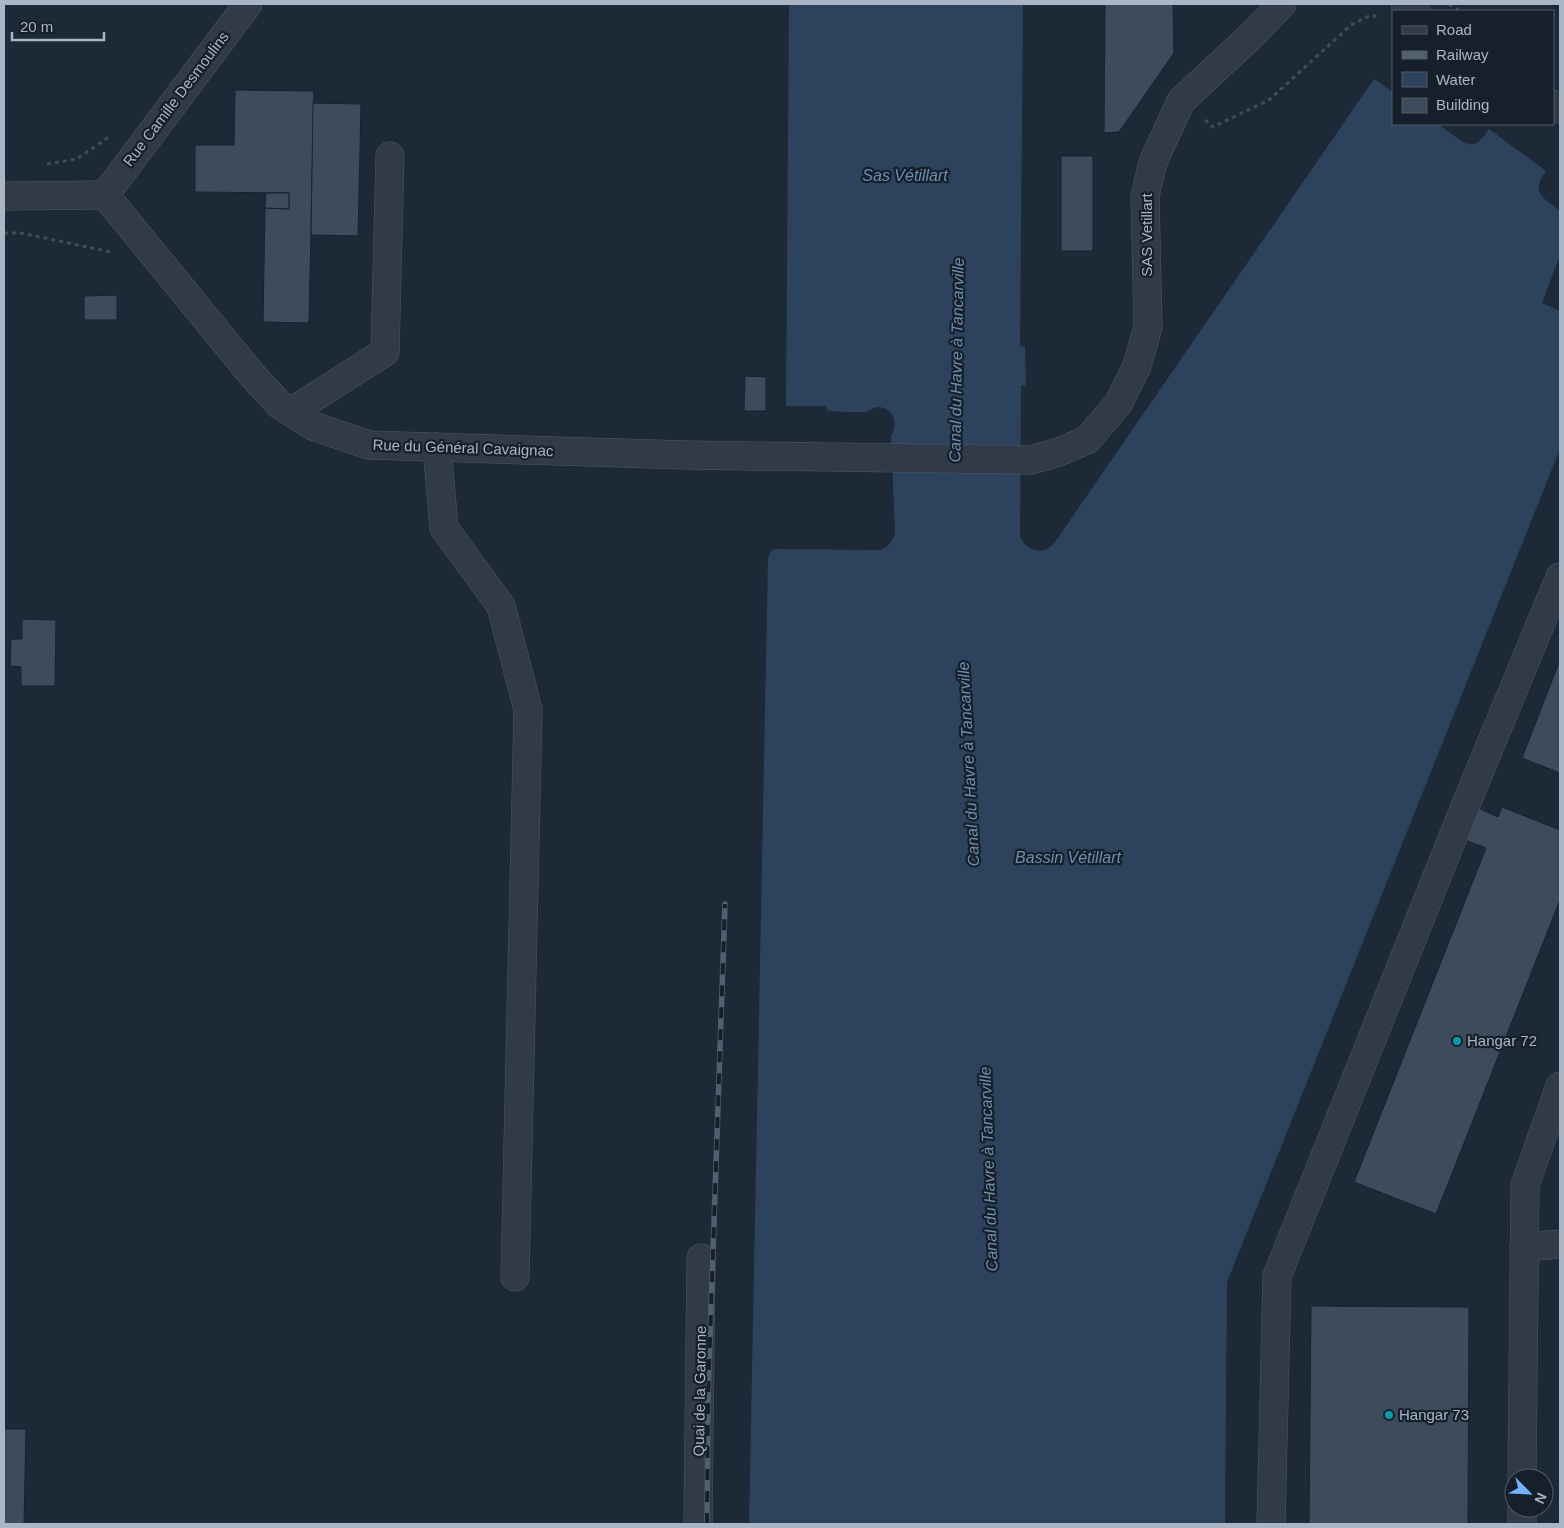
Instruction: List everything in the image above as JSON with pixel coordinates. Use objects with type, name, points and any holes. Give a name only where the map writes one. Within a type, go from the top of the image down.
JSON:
[{"type":"street","name":"Rue Camille Desmoulins","points":[[105,194],[248,4]]},
{"type":"street","name":"SAS Vetillart","points":[[1031,460],[1059,452],[1087,440],[1118,404],[1137,366],[1148,327],[1145,196],[1153,162],[1180,101],[1251,36],[1282,4]]},
{"type":"street","points":[[291,412],[385,352],[390,156]]},
{"type":"street","points":[[4,196],[105,194]]},
{"type":"street","name":"Rue du Général Cavaignac","points":[[105,194],[253,376],[280,406],[312,426],[369,445],[686,455],[1031,460]]},
{"type":"street","points":[[437,447],[444,528],[502,606],[528,710],[515,1277]]},
{"type":"street","points":[[1271,1524],[1277,1276],[1466,804],[1560,577]]},
{"type":"street","points":[[1522,1468],[1524,1185],[1560,1086]]},
{"type":"street","points":[[1524,1247],[1560,1244]]},
{"type":"street","name":"Quai de la Garonne","points":[[698,1524],[702,1258]]},
{"type":"path","points":[[1180,101],[1213,127],[1269,100],[1351,25],[1371,15],[1392,12]]},
{"type":"path","points":[[41,164],[78,159],[113,134]]},
{"type":"path","points":[[4,233],[20,233],[114,252]]},
{"type":"water","name":"Bassin Vétillart","points":[[789,4],[1023,4],[1020,346],[1025,347],[1026,385],[1021,386],[1020,536],[1026,546],[1031,549],[1046,549],[1055,542],[1374,79],[1392,91],[1392,125],[1439,125],[1469,144],[1478,142],[1489,129],[1546,171],[1541,178],[1539,189],[1544,198],[1560,211],[1560,255],[1542,303],[1560,311],[1560,449],[1227,1282],[1225,1524],[749,1524],[768,558],[771,551],[775,549],[880,550],[890,543],[895,532],[891,436],[894,418],[888,410],[878,407],[866,412],[828,411],[826,406],[786,406]]},
{"type":"building","points":[[1105,4],[1173,4],[1174,53],[1119,132],[1104,133]]},
{"type":"building","points":[[235,90],[314,91],[309,323],[263,322],[265,208],[289,209],[289,193],[195,192],[195,145],[234,145]]},
{"type":"building","points":[[313,103],[361,104],[358,236],[311,235]]},
{"type":"building","points":[[1061,156],[1093,156],[1093,251],[1061,251]]},
{"type":"building","points":[[266,193],[289,193],[289,209],[265,208]]},
{"type":"building","points":[[117,295],[117,320],[84,320],[84,296]]},
{"type":"building","points":[[745,376],[766,377],[766,411],[744,411]]},
{"type":"building","points":[[22,619],[56,620],[55,686],[21,686],[21,667],[10,666],[11,639],[22,639]]},
{"type":"building","points":[[1560,660],[1560,773],[1522,758]]},
{"type":"building","name":"Hangar 72","points":[[1502,807],[1560,830],[1560,900],[1436,1214],[1354,1182],[1486,848],[1465,840],[1478,808],[1498,817]]},
{"type":"building","name":"Hangar 73","points":[[1311,1306],[1469,1307],[1468,1524],[1309,1524]]},
{"type":"building","points":[[4,1429],[26,1429],[24,1524],[4,1524]]},
{"type":"railway","points":[[707,1524],[708,1397],[725,904]]},
{"type":"place","name":"Hangar 72","points":[[1457,1041]]},
{"type":"place","name":"Hangar 73","points":[[1389,1415]]},
{"type":"water label","name":"Sas Vétillart","points":[[905,175]]},
{"type":"water label","name":"Canal du Havre à Tancarville","points":[[956,360]]},
{"type":"water label","name":"Canal du Havre à Tancarville","points":[[968,764]]},
{"type":"water label","name":"Canal du Havre à Tancarville","points":[[988,1169]]}]
